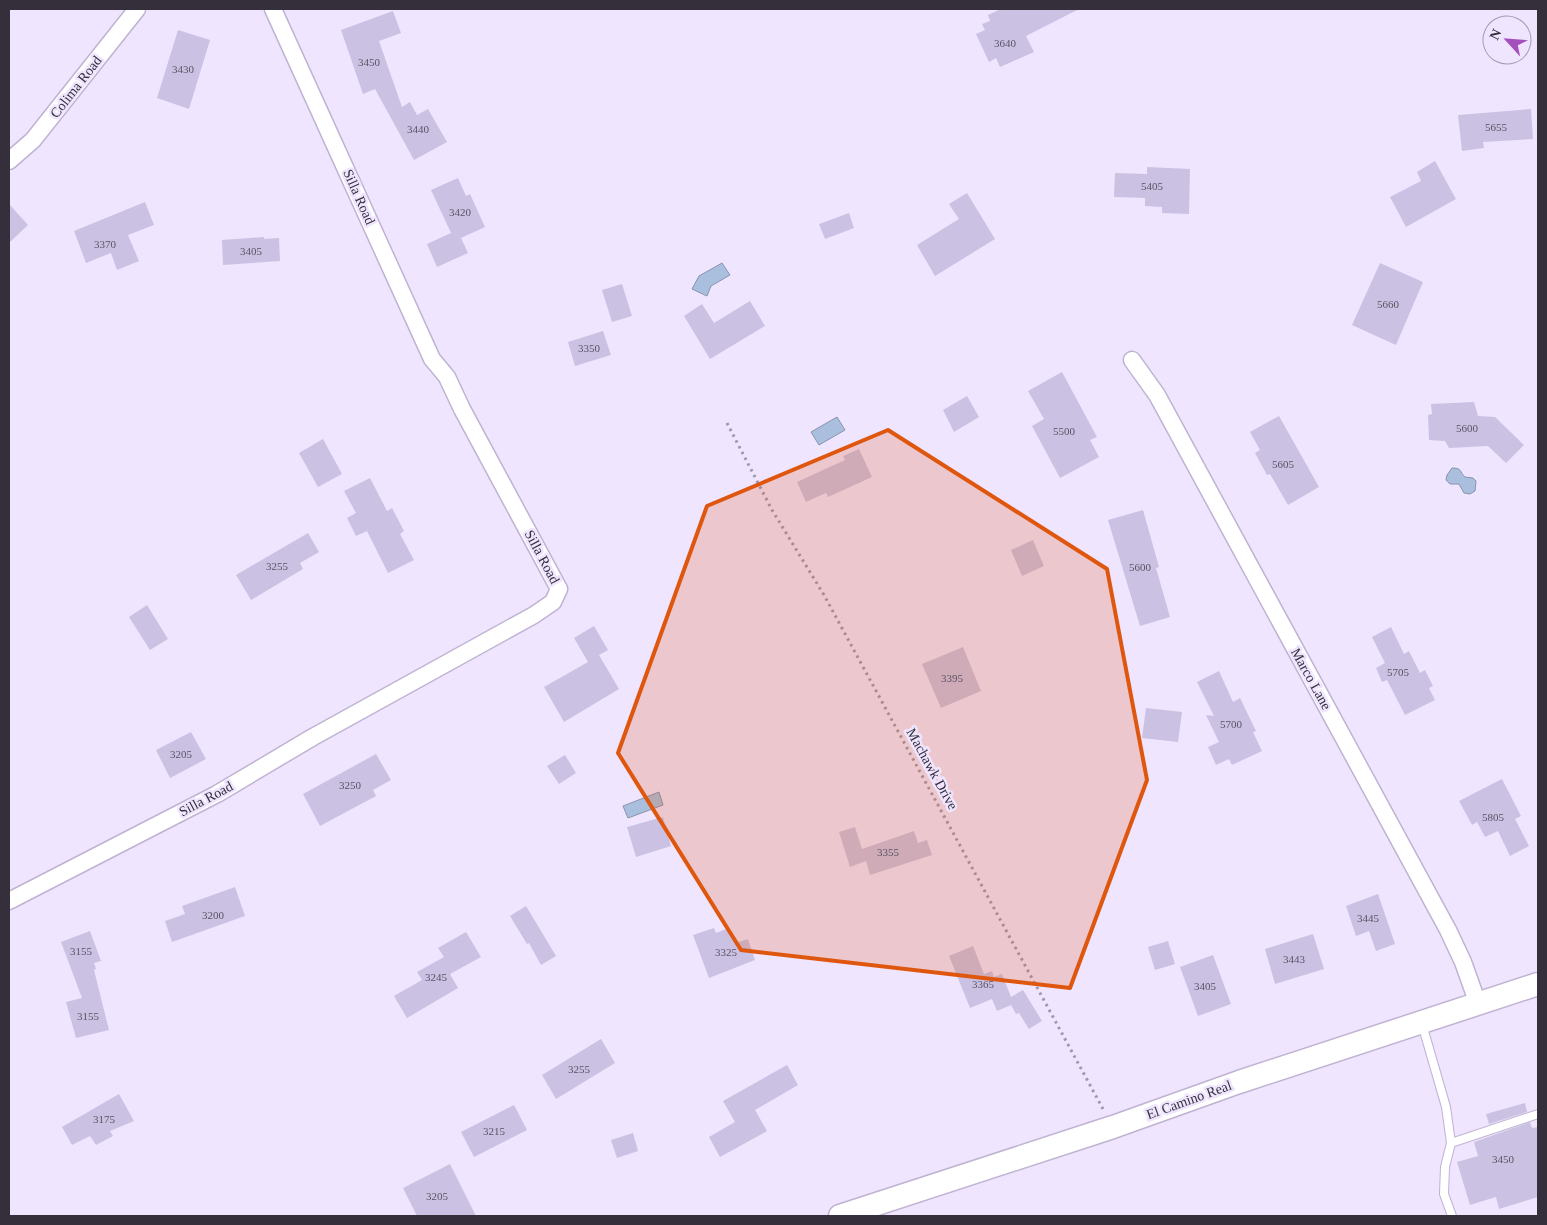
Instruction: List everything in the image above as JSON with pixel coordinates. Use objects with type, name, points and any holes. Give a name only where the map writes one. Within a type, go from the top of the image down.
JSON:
[{"type":"main road","name":"El Camino Real","points":[[840,1216],[1113,1127],[1239,1082],[1538,984]]},
{"type":"street","name":"Colima Road","points":[[9,161],[33,140],[137,9]]},
{"type":"street","name":"Silla Road","points":[[9,901],[217,794],[313,737],[534,615],[553,602],[559,589],[462,409],[447,377],[432,359],[273,9]]},
{"type":"street","name":"Marco Lane","points":[[1132,360],[1157,395],[1448,930],[1463,962],[1478,1004]]},
{"type":"lane","points":[[1422,1022],[1446,1107],[1451,1143],[1445,1167],[1444,1194],[1452,1216]]},
{"type":"lane","points":[[1451,1143],[1538,1114]]},
{"type":"path","name":"Machawk Drive","points":[[728,423],[772,510],[824,595],[1113,1127]]},
{"type":"highlighted area","points":[[888,430],[1107,569],[1147,780],[1070,988],[741,950],[618,753],[707,506]]},
{"type":"water","points":[[722,263],[730,275],[711,286],[707,296],[692,289],[699,276]]},
{"type":"water","points":[[837,417],[845,430],[819,445],[811,432]]},
{"type":"water","points":[[1452,468],[1459,470],[1465,477],[1473,478],[1476,481],[1475,491],[1470,494],[1464,493],[1459,484],[1450,484],[1446,480]]},
{"type":"water","points":[[659,792],[663,805],[628,818],[623,806]]},
{"type":"building","points":[[1001,9],[1079,9],[1026,36],[1034,52],[1000,67],[996,58],[989,62],[976,34],[985,30],[982,24],[990,21],[988,15]]},
{"type":"building","points":[[393,11],[401,33],[379,41],[402,107],[410,102],[417,115],[428,109],[447,142],[414,160],[375,89],[363,94],[341,30]]},
{"type":"building","points":[[178,30],[210,40],[189,109],[157,98]]},
{"type":"building","points":[[1531,109],[1533,139],[1483,142],[1484,148],[1462,151],[1458,115]]},
{"type":"building","points":[[1435,161],[1456,199],[1406,227],[1390,197],[1421,181],[1417,172]]},
{"type":"building","points":[[1147,167],[1190,169],[1189,214],[1162,213],[1162,207],[1145,206],[1145,198],[1114,197],[1115,173],[1147,174]]},
{"type":"building","points":[[458,178],[466,196],[470,194],[485,227],[461,238],[468,253],[437,267],[427,244],[451,233],[431,190]]},
{"type":"building","points":[[967,193],[995,239],[935,276],[917,245],[959,219],[949,204]]},
{"type":"building","points":[[145,202],[154,225],[128,235],[139,261],[117,270],[111,253],[86,263],[74,231]]},
{"type":"building","points":[[9,204],[28,225],[9,243]]},
{"type":"building","points":[[849,213],[854,228],[825,239],[819,224]]},
{"type":"building","points":[[264,237],[264,239],[279,238],[280,261],[223,265],[222,240]]},
{"type":"building","points":[[1380,263],[1423,282],[1396,345],[1352,325]]},
{"type":"building","points":[[622,284],[632,316],[612,322],[602,290]]},
{"type":"building","points":[[750,301],[765,326],[710,359],[684,316],[702,304],[714,323]]},
{"type":"building","points":[[603,331],[611,355],[575,366],[568,342]]},
{"type":"building","points":[[1062,372],[1097,437],[1090,440],[1099,457],[1060,478],[1032,426],[1044,419],[1028,391]]},
{"type":"building","points":[[967,396],[979,417],[954,432],[943,410]]},
{"type":"building","points":[[1474,402],[1478,416],[1495,417],[1524,445],[1506,463],[1488,446],[1449,448],[1445,441],[1429,440],[1428,415],[1432,414],[1431,404]]},
{"type":"building","points":[[1279,416],[1319,487],[1288,505],[1270,474],[1267,475],[1255,453],[1260,450],[1250,432]]},
{"type":"building","points":[[323,439],[342,474],[318,487],[299,453]]},
{"type":"building","points":[[859,449],[872,477],[828,497],[826,493],[806,502],[797,482],[845,460],[843,456]]},
{"type":"building","points":[[370,478],[387,511],[392,508],[404,531],[400,534],[414,560],[388,573],[367,531],[356,536],[347,518],[356,513],[344,491]]},
{"type":"building","points":[[1143,510],[1159,567],[1156,568],[1170,617],[1140,626],[1108,520]]},
{"type":"building","points":[[308,533],[319,552],[300,563],[303,569],[251,600],[236,575]]},
{"type":"building","points":[[1033,540],[1044,566],[1022,576],[1011,550]]},
{"type":"building","points":[[147,605],[168,639],[150,650],[129,617]]},
{"type":"building","points":[[594,626],[608,650],[599,655],[619,689],[564,722],[544,687],[588,662],[574,638]]},
{"type":"building","points":[[1391,627],[1404,654],[1409,651],[1420,673],[1425,670],[1433,686],[1429,688],[1435,700],[1405,715],[1387,680],[1382,682],[1376,668],[1385,663],[1372,637]]},
{"type":"building","points":[[963,647],[981,691],[941,708],[922,664]]},
{"type":"building","points":[[1219,671],[1233,702],[1240,698],[1256,731],[1253,732],[1262,751],[1232,765],[1229,759],[1216,765],[1208,747],[1219,742],[1206,715],[1214,716],[1197,682]]},
{"type":"building","points":[[1146,708],[1182,712],[1178,742],[1142,738]]},
{"type":"building","points":[[191,732],[206,759],[170,778],[156,750]]},
{"type":"building","points":[[376,754],[391,780],[373,790],[376,796],[320,826],[303,794]]},
{"type":"building","points":[[565,755],[576,773],[559,784],[547,766]]},
{"type":"building","points":[[1502,779],[1521,816],[1515,819],[1529,846],[1510,856],[1498,831],[1485,837],[1477,822],[1472,825],[1459,801]]},
{"type":"building","points":[[663,817],[671,846],[636,857],[627,827]]},
{"type":"building","points":[[855,827],[862,849],[914,831],[918,843],[927,840],[932,855],[870,875],[866,861],[850,867],[839,832]]},
{"type":"building","points":[[235,887],[245,916],[172,942],[165,921],[185,914],[182,906]]},
{"type":"building","points":[[1378,894],[1395,944],[1376,951],[1369,931],[1356,936],[1346,906]]},
{"type":"building","points":[[526,906],[556,956],[541,965],[529,943],[527,944],[510,916]]},
{"type":"building","points":[[714,928],[716,933],[729,928],[735,943],[748,939],[755,960],[709,978],[693,935]]},
{"type":"building","points":[[90,931],[101,961],[94,963],[96,969],[94,970],[109,1030],[76,1038],[66,1002],[82,998],[61,942]]},
{"type":"building","points":[[466,932],[481,957],[450,974],[458,988],[407,1018],[394,996],[422,980],[417,972],[444,957],[438,948]]},
{"type":"building","points":[[1313,934],[1324,969],[1275,984],[1265,949]]},
{"type":"building","points":[[1168,941],[1175,964],[1155,970],[1148,947]]},
{"type":"building","points":[[973,946],[984,974],[992,971],[994,977],[1002,974],[1011,997],[1023,990],[1042,1021],[1029,1029],[1019,1013],[1016,1014],[1011,1005],[997,1011],[992,999],[970,1008],[949,956]]},
{"type":"building","points":[[1213,955],[1231,1004],[1198,1016],[1180,967]]},
{"type":"building","points":[[601,1039],[615,1063],[556,1099],[542,1075]]},
{"type":"building","points":[[787,1065],[798,1085],[755,1110],[767,1131],[720,1157],[709,1137],[735,1122],[723,1101]]},
{"type":"building","points":[[119,1094],[134,1121],[110,1131],[113,1136],[96,1145],[90,1136],[72,1145],[62,1127]]},
{"type":"building","points":[[1525,1103],[1527,1112],[1489,1124],[1486,1114]]},
{"type":"building","points":[[514,1105],[527,1130],[474,1157],[461,1132]]},
{"type":"building","points":[[1530,1122],[1532,1128],[1538,1127],[1538,1197],[1499,1209],[1496,1197],[1470,1205],[1457,1162],[1478,1156],[1474,1142]]},
{"type":"building","points":[[633,1133],[638,1151],[617,1158],[611,1140]]},
{"type":"building","points":[[450,1164],[476,1216],[417,1216],[403,1188]]}]
